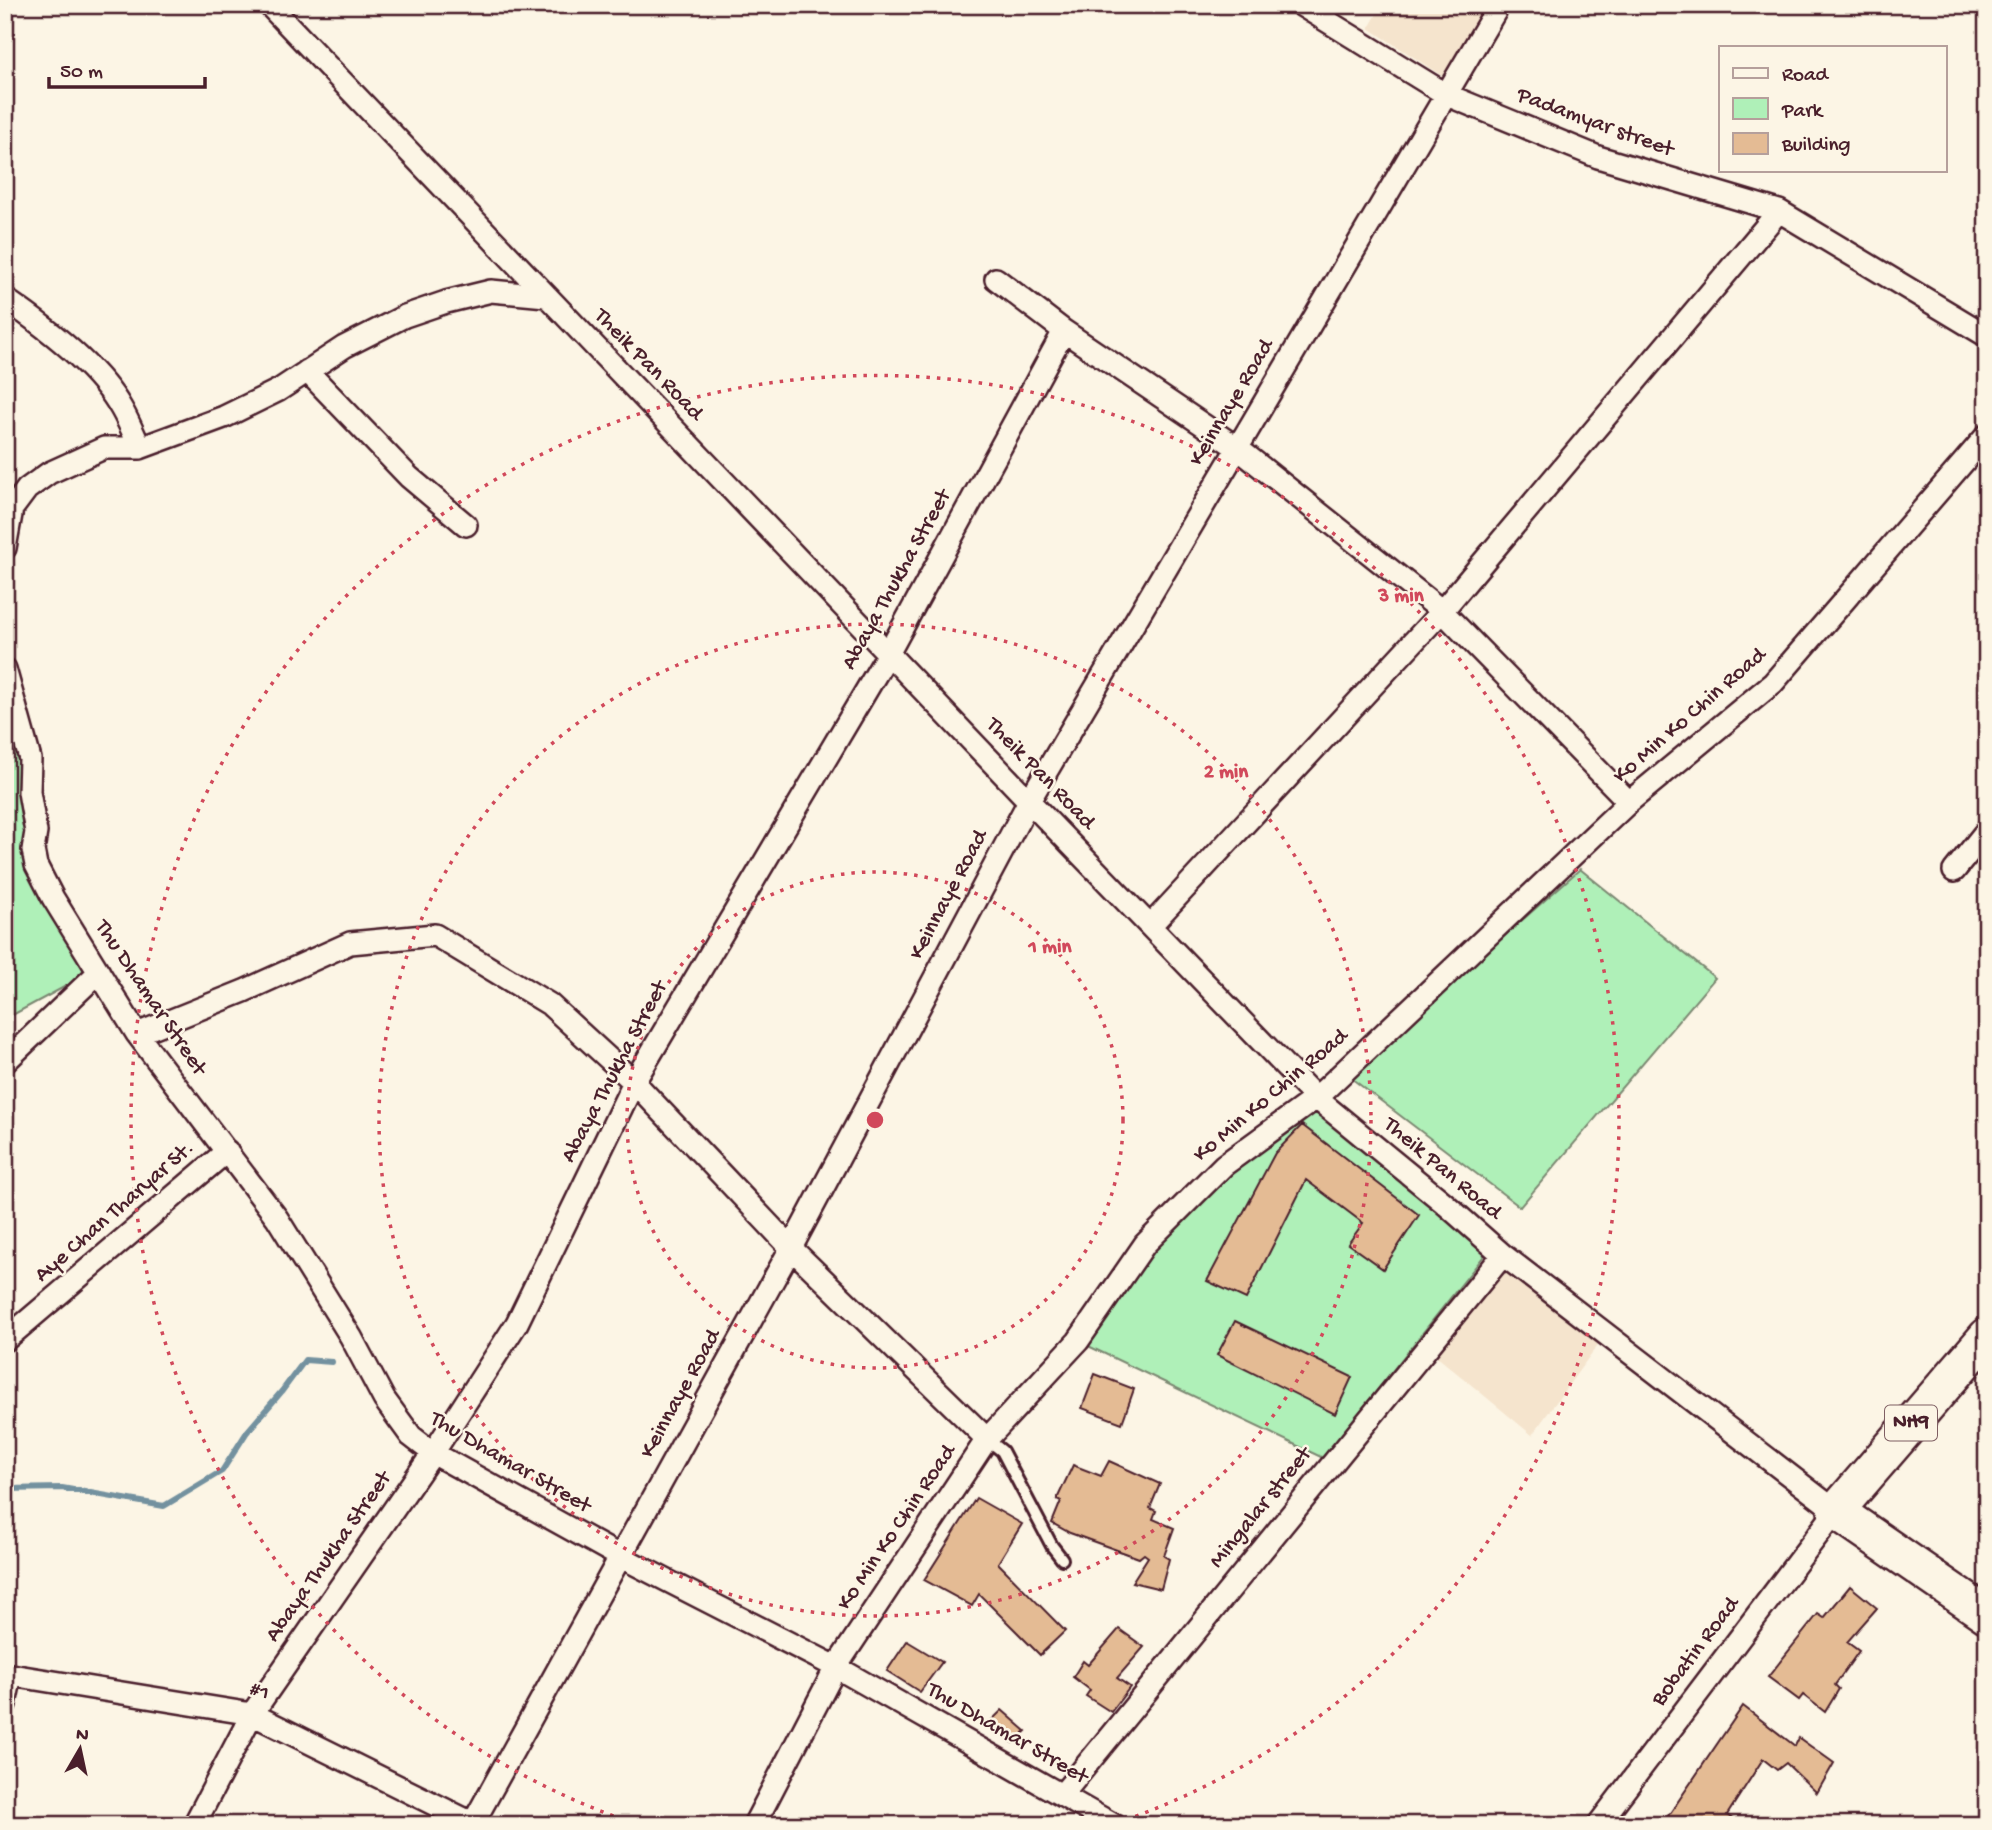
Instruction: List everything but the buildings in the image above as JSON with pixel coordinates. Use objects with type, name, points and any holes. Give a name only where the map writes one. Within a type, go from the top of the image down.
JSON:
[{"type":"highway","name":"NH9","points":[[1836,1511],[1987,1336]]},
{"type":"highway","points":[[1836,1511],[1987,1615]]},
{"type":"street","name":"Theik Pan Road","points":[[269,5],[1315,1098],[1443,1202],[1503,1255],[1836,1511]]},
{"type":"street","name":"Padamyar street","points":[[1301,5],[1447,95],[1598,157],[1779,211],[1987,336]]},
{"type":"street","name":"Keinnaye Road","points":[[473,1824],[791,1248],[1029,801],[1499,5]]},
{"type":"street","points":[[1150,926],[1442,611],[1779,211]]},
{"type":"street","points":[[996,279],[1063,331],[1236,447],[1442,611],[1629,802]]},
{"type":"street","points":[[5,548],[12,509],[27,489],[49,473],[104,448],[140,447],[224,417],[279,390],[344,347],[405,316],[491,291],[546,296]]},
{"type":"street","points":[[5,299],[40,323],[95,374],[120,406],[140,447]]},
{"type":"street","name":"Abaya Thukha Street","points":[[194,1825],[252,1714],[433,1453],[517,1323],[634,1082],[888,654],[1063,331]]},
{"type":"street","points":[[307,371],[408,477],[466,525]]},
{"type":"street","name":"Ko Min Ko Chin Road","points":[[754,1825],[836,1667],[988,1439],[1078,1341],[1145,1244],[1224,1165],[1315,1098],[1629,802],[1773,683],[1987,435]]},
{"type":"street","name":"Thu Dhamar Street","points":[[5,668],[30,759],[29,792],[36,832],[33,850],[53,898],[137,1034],[277,1218],[351,1337],[384,1399],[411,1436],[433,1453],[621,1557],[836,1667],[1114,1825]]},
{"type":"street","points":[[1954,871],[1987,830]]},
{"type":"street","points":[[137,1034],[244,991],[350,943],[435,935],[549,1004],[634,1082],[791,1248],[988,1439]]},
{"type":"street","points":[[5,1062],[99,972]]},
{"type":"street","name":"Aye Chan Tharyar St.","points":[[5,1340],[227,1151]]},
{"type":"street","name":"Mingalar street","points":[[1062,1795],[1503,1255]]},
{"type":"street","name":"Bobatin Road","points":[[1598,1825],[1836,1511]]},
{"type":"street","points":[[5,1704],[8,1674]]},
{"type":"street","name":"#1","points":[[8,1674],[252,1714],[473,1824]]},
{"type":"lane","points":[[988,1439],[1002,1451],[1052,1546],[1062,1559]]},
{"type":"shaded area","points":[[1382,5],[1469,5],[1484,14],[1447,79],[1369,28]]},
{"type":"shaded area","points":[[1512,1260],[1605,1335],[1532,1435],[1435,1355]]},
{"type":"green space","points":[[5,669],[30,759],[33,850],[99,972],[66,986],[5,1019]]},
{"type":"green space","points":[[1580,869],[1715,978],[1520,1207],[1347,1075]]},
{"type":"green space","points":[[1301,1098],[1491,1247],[1323,1458],[1082,1343],[1145,1244]]},
{"type":"waterway","points":[[5,1489],[62,1488],[164,1506],[222,1471],[247,1432],[305,1360],[332,1362]]}]
